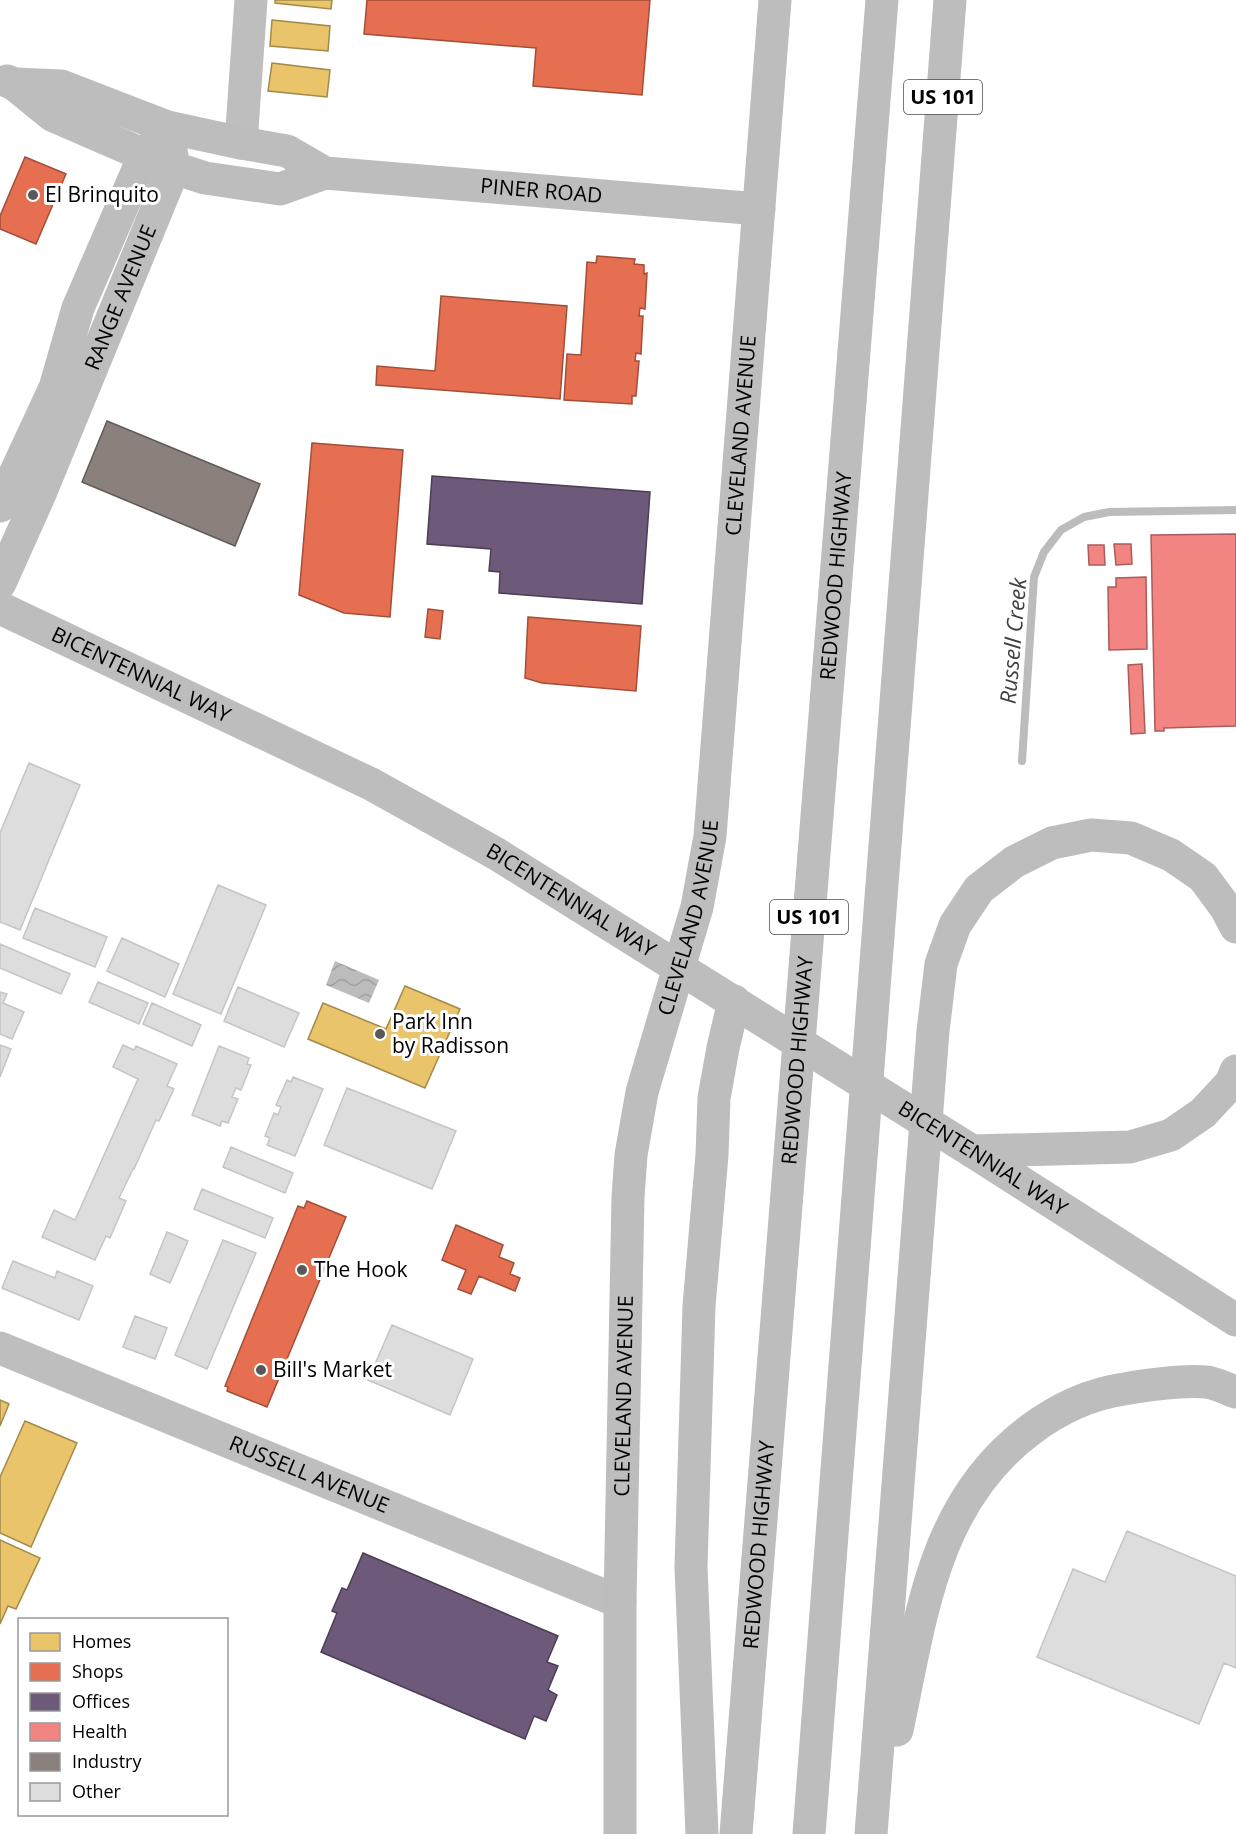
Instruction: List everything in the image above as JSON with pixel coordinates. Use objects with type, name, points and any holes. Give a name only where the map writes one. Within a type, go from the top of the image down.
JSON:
[{"type":"main road","name":"CLEVELAND AVENUE","points":[[620,1834],[620,1602],[628,1197],[631,1155],[642,1092],[697,908],[710,836],[775,0]]},
{"type":"main road","name":"REDWOOD HIGHWAY","points":[[736,1834],[882,0]]},
{"type":"main road","name":"US 101","points":[[809,1834],[950,0]]},
{"type":"main road","name":"PINER ROAD","points":[[7,81],[61,86],[167,127],[287,151],[325,173]]},
{"type":"main road","name":"PINER ROAD","points":[[7,81],[52,115],[174,168],[230,183],[280,189],[325,173],[759,209]]},
{"type":"main road","name":"RANGE AVENUE","points":[[0,506],[55,387],[78,308],[144,156],[167,127]]},
{"type":"main road","points":[[167,127],[174,168]]},
{"type":"main road","name":"RANGE AVENUE","points":[[0,583],[48,475],[174,168]]},
{"type":"main road","name":"BICENTENNIAL WAY","points":[[0,608],[371,784],[495,853],[734,1001],[1236,1320]]},
{"type":"main road","points":[[873,1834],[933,1031],[941,964],[955,925],[979,889],[1014,862],[1052,843],[1090,836],[1131,838],[1171,855],[1203,878],[1226,908],[1236,927]]},
{"type":"main road","points":[[702,1834],[691,1567],[699,1306],[712,1155],[714,1098],[734,1001]]},
{"type":"main road","points":[[972,1151],[1130,1147],[1171,1135],[1203,1113],[1231,1083],[1236,1071]]},
{"type":"main road","points":[[873,1834],[924,1604],[937,1560],[955,1517],[981,1476],[1009,1446],[1039,1423],[1074,1403],[1109,1391],[1153,1384],[1207,1382],[1236,1392]]},
{"type":"street","points":[[241,143],[251,0]]},
{"type":"street","name":"RUSSELL AVENUE","points":[[0,1348],[620,1602]]},
{"type":"water","points":[[335,961],[379,980],[369,1003],[326,985]]},
{"type":"building: Homes","points":[[275,0],[332,0],[331,9],[275,3]]},
{"type":"building: Homes","points":[[272,20],[330,26],[328,51],[270,46]]},
{"type":"building: Homes","points":[[272,63],[330,70],[327,97],[268,91]]},
{"type":"building: Homes","name":"Park Inn by Radisson","points":[[405,986],[460,1009],[425,1088],[308,1039],[323,1003],[386,1029]]},
{"type":"building: Homes","points":[[0,1400],[9,1404],[0,1426]]},
{"type":"building: Homes","points":[[25,1421],[77,1443],[31,1547],[0,1533],[0,1477]]},
{"type":"building: Homes","points":[[0,1540],[40,1558],[16,1609],[8,1606],[0,1624]]},
{"type":"building: Shops","points":[[367,0],[650,0],[642,95],[533,86],[536,48],[364,34]]},
{"type":"building: Shops","name":"El Brinquito","points":[[25,157],[66,174],[36,244],[0,229],[0,216]]},
{"type":"building: Shops","points":[[597,256],[635,259],[634,264],[644,265],[644,274],[647,273],[645,309],[640,308],[639,316],[643,316],[641,354],[636,353],[635,361],[639,361],[636,396],[632,396],[632,404],[564,400],[567,354],[581,355],[587,262],[596,263]]},
{"type":"building: Shops","points":[[441,296],[567,306],[560,399],[376,385],[377,366],[435,371]]},
{"type":"building: Shops","points":[[312,443],[403,450],[390,617],[344,613],[299,595]]},
{"type":"building: Shops","points":[[428,609],[443,611],[440,639],[425,637]]},
{"type":"building: Shops","points":[[528,617],[641,626],[636,691],[542,683],[525,678]]},
{"type":"building: Shops","points":[[307,1201],[346,1217],[267,1407],[227,1391],[228,1387],[225,1386],[298,1206],[304,1208]]},
{"type":"building: Shops","points":[[456,1225],[503,1245],[499,1257],[514,1263],[510,1274],[520,1278],[515,1291],[479,1276],[471,1294],[458,1289],[466,1270],[442,1260]]},
{"type":"building: Offices","points":[[432,476],[650,492],[642,604],[499,593],[500,572],[489,571],[491,549],[427,544]]},
{"type":"building: Offices","points":[[363,1553],[558,1636],[547,1662],[558,1666],[548,1690],[557,1695],[546,1721],[534,1716],[525,1739],[321,1652],[337,1613],[332,1611],[342,1588],[347,1590]]},
{"type":"building: Health","points":[[1236,534],[1236,726],[1164,728],[1164,731],[1155,731],[1151,535]]},
{"type":"building: Health","points":[[1114,544],[1131,544],[1132,564],[1116,565]]},
{"type":"building: Health","points":[[1088,545],[1104,545],[1105,565],[1089,565]]},
{"type":"building: Health","points":[[1146,577],[1147,649],[1109,650],[1108,587],[1116,587],[1116,578]]},
{"type":"building: Health","points":[[1142,664],[1145,733],[1131,734],[1128,665]]},
{"type":"building: Industry","points":[[107,421],[260,484],[235,546],[82,482]]},
{"type":"building: Other","points":[[29,763],[80,785],[20,930],[0,922],[0,833]]},
{"type":"building: Other","points":[[218,885],[266,905],[221,1014],[173,994]]},
{"type":"building: Other","points":[[35,908],[107,937],[95,967],[23,938]]},
{"type":"building: Other","points":[[122,938],[179,964],[165,997],[107,971]]},
{"type":"building: Other","points":[[0,944],[70,974],[61,994],[0,968]]},
{"type":"building: Other","points":[[98,982],[148,1003],[139,1024],[89,1002]]},
{"type":"building: Other","points":[[238,987],[299,1013],[284,1047],[224,1021]]},
{"type":"building: Other","points":[[0,992],[7,994],[3,1003],[24,1012],[12,1039],[0,1034]]},
{"type":"building: Other","points":[[152,1003],[201,1025],[192,1046],[143,1024]]},
{"type":"building: Other","points":[[0,1045],[11,1049],[0,1077]]},
{"type":"building: Other","points":[[123,1045],[134,1050],[136,1046],[177,1064],[167,1086],[174,1089],[159,1121],[156,1120],[119,1198],[126,1201],[110,1238],[106,1236],[95,1260],[42,1237],[54,1210],[75,1220],[138,1079],[113,1067]]},
{"type":"building: Other","points":[[219,1046],[249,1058],[247,1064],[251,1065],[241,1090],[236,1088],[232,1097],[238,1099],[228,1123],[222,1121],[220,1126],[192,1115]]},
{"type":"building: Other","points":[[293,1077],[323,1089],[295,1156],[267,1145],[270,1138],[265,1136],[274,1113],[278,1115],[281,1107],[276,1105],[287,1080],[291,1082]]},
{"type":"building: Other","points":[[347,1088],[456,1131],[432,1189],[324,1145]]},
{"type":"building: Other","points":[[231,1147],[293,1173],[285,1193],[223,1167]]},
{"type":"building: Other","points":[[202,1189],[273,1218],[265,1238],[194,1209]]},
{"type":"building: Other","points":[[167,1232],[188,1241],[170,1283],[150,1274]]},
{"type":"building: Other","points":[[223,1240],[256,1253],[207,1369],[175,1355]]},
{"type":"building: Other","points":[[13,1261],[55,1278],[57,1271],[93,1286],[79,1320],[2,1288]]},
{"type":"building: Other","points":[[135,1316],[167,1328],[155,1359],[123,1347]]},
{"type":"building: Other","points":[[392,1325],[473,1359],[450,1415],[368,1380]]},
{"type":"building: Other","points":[[1127,1531],[1236,1576],[1236,1668],[1224,1663],[1199,1724],[1037,1657],[1073,1569],[1105,1582]]},
{"type":"waterway","name":"Russell Creek","points":[[1022,761],[1034,577],[1044,552],[1061,530],[1084,517],[1109,512],[1236,510]]},
{"type":"place","name":"El Brinquito","points":[[33,195]]},
{"type":"place","name":"Park Inn by Radisson","points":[[380,1034]]},
{"type":"place","name":"The Hook","points":[[302,1270]]},
{"type":"place","name":"Bill's Market","points":[[261,1370]]}]
